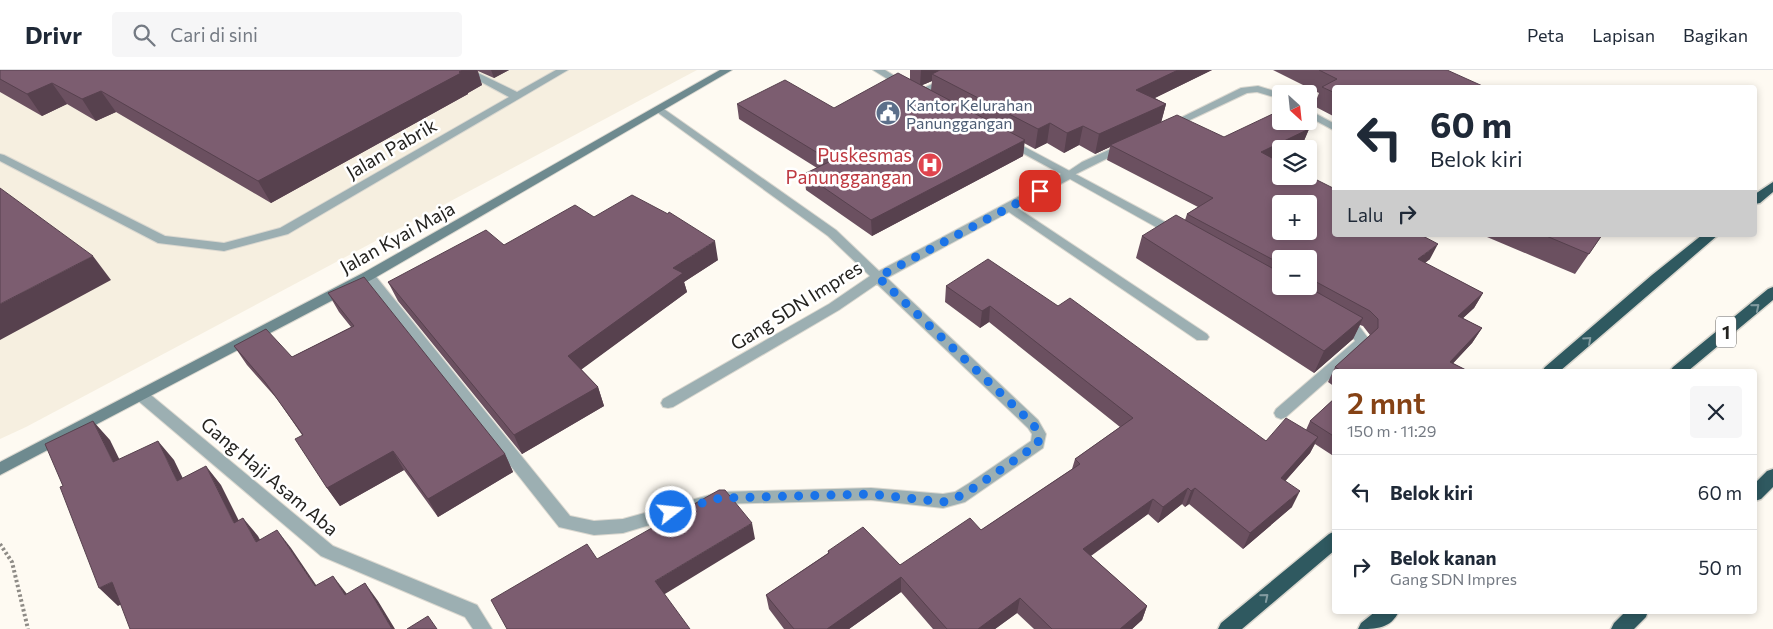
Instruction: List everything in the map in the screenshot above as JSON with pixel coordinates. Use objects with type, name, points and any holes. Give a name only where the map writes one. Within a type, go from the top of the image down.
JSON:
[{"type":"highway","points":[[1757,198],[1773,186]]},
{"type":"highway","points":[[1552,369],[1709,237]]},
{"type":"highway","name":"1","points":[[1680,369],[1773,292]]},
{"type":"highway","points":[[1757,492],[1773,476]]},
{"type":"highway","points":[[1228,629],[1332,542]]},
{"type":"highway","points":[[1368,629],[1386,614]]},
{"type":"highway","points":[[1621,629],[1636,614]]},
{"type":"main road","name":"Jalan Kyai Maja","points":[[0,469],[368,276],[728,70]]},
{"type":"street","points":[[464,70],[516,96]]},
{"type":"street","points":[[878,70],[934,102]]},
{"type":"street","points":[[918,93],[970,70]]},
{"type":"street","points":[[1156,131],[1245,90],[1258,89],[1272,93]]},
{"type":"street","points":[[368,276],[565,522],[594,528],[623,526],[720,498],[871,494],[943,502],[958,497],[977,486],[1038,444],[1039,434],[1033,424],[832,233],[660,110]]},
{"type":"street","points":[[1318,118],[1332,126]]},
{"type":"street","points":[[994,134],[1192,241]]},
{"type":"street","name":"Gang SDN Impres","points":[[668,403],[834,307],[878,277],[1010,207],[1086,164],[1139,140]]},
{"type":"street","points":[[0,157],[162,240],[224,247],[284,231]]},
{"type":"street","points":[[1010,207],[1202,337]]},
{"type":"street","points":[[1281,413],[1362,342],[1361,335],[1357,331],[1331,317]]},
{"type":"street","name":"Gang Haji Asam Aba","points":[[141,396],[328,551],[471,610],[483,629]]},
{"type":"lane","name":"Jalan Pabrik","points":[[284,231],[563,70]]},
{"type":"path","points":[[0,544],[12,562],[28,629]]},
{"type":"shaded area","points":[[0,70],[697,70],[26,427],[0,439]]},
{"type":"building","points":[[0,70],[463,70],[459,72],[461,73],[258,181],[101,91],[82,99],[52,83],[27,94],[0,79]]},
{"type":"building","points":[[940,70],[1178,70],[1136,90],[1166,104],[1099,134],[1083,126],[1067,133],[1050,123],[1038,129],[932,74]]},
{"type":"building","points":[[1319,70],[1447,70],[1480,85],[1332,85],[1332,92],[1322,87],[1337,79]]},
{"type":"building","points":[[898,73],[1025,140],[871,220],[804,174],[831,161],[737,104],[785,80],[834,108]]},
{"type":"building","points":[[1272,114],[1272,130],[1307,130],[1286,140],[1272,140],[1272,147],[1261,152],[1272,158],[1272,185],[1317,185],[1317,180],[1332,188],[1332,237],[1425,237],[1438,244],[1418,259],[1483,293],[1458,316],[1482,328],[1450,362],[1464,369],[1338,369],[1335,367],[1378,328],[1378,319],[1370,311],[1317,282],[1317,250],[1272,250],[1272,259],[1187,214],[1213,198],[1110,145],[1177,115],[1224,137]]},
{"type":"building","points":[[0,188],[93,256],[0,304]]},
{"type":"building","points":[[632,195],[668,214],[669,212],[715,241],[673,268],[683,273],[568,356],[598,387],[514,435],[388,282],[486,230],[504,245],[575,205],[594,217]]},
{"type":"building","points":[[1176,215],[1272,268],[1272,295],[1317,295],[1317,292],[1363,318],[1324,351],[1142,236]]},
{"type":"building","points":[[1549,237],[1601,237],[1589,254]]},
{"type":"building","points":[[988,259],[1058,306],[1070,298],[1266,441],[1286,418],[1318,437],[1281,478],[1300,491],[1250,533],[1195,488],[1191,491],[1188,488],[1163,507],[1153,499],[1083,549],[1147,606],[1120,629],[1052,629],[1020,598],[978,629],[947,629],[901,577],[827,629],[794,629],[766,595],[829,553],[828,551],[863,527],[900,565],[970,518],[981,530],[1080,464],[1075,459],[1133,418],[990,306],[982,311],[946,286]]},
{"type":"building","points":[[364,277],[505,454],[428,499],[393,451],[327,488],[295,439],[303,435],[265,382],[234,346],[266,329],[292,357],[354,326],[328,293]]},
{"type":"building","points":[[1332,401],[1332,435],[1310,421]]},
{"type":"building","points":[[93,421],[113,462],[158,441],[177,481],[206,466],[234,523],[243,518],[256,542],[277,530],[315,586],[333,576],[345,595],[365,583],[392,629],[130,629],[112,582],[99,588],[60,487],[63,486],[45,444]]},
{"type":"building","points":[[719,490],[725,490],[752,523],[655,581],[690,629],[507,629],[491,600],[587,544],[597,559]]},
{"type":"building","points":[[428,616],[437,629],[407,629]]},
{"type":"place","name":"Kantor Kelurahan Panunggangan","points":[[888,113]]},
{"type":"place","name":"Puskesmas Panunggangan","points":[[930,165]]},
{"type":"route","points":[[671,512],[720,498],[871,494],[943,502],[958,497],[977,486],[1038,444],[1039,434],[1033,424],[878,277],[1040,191]]}]
